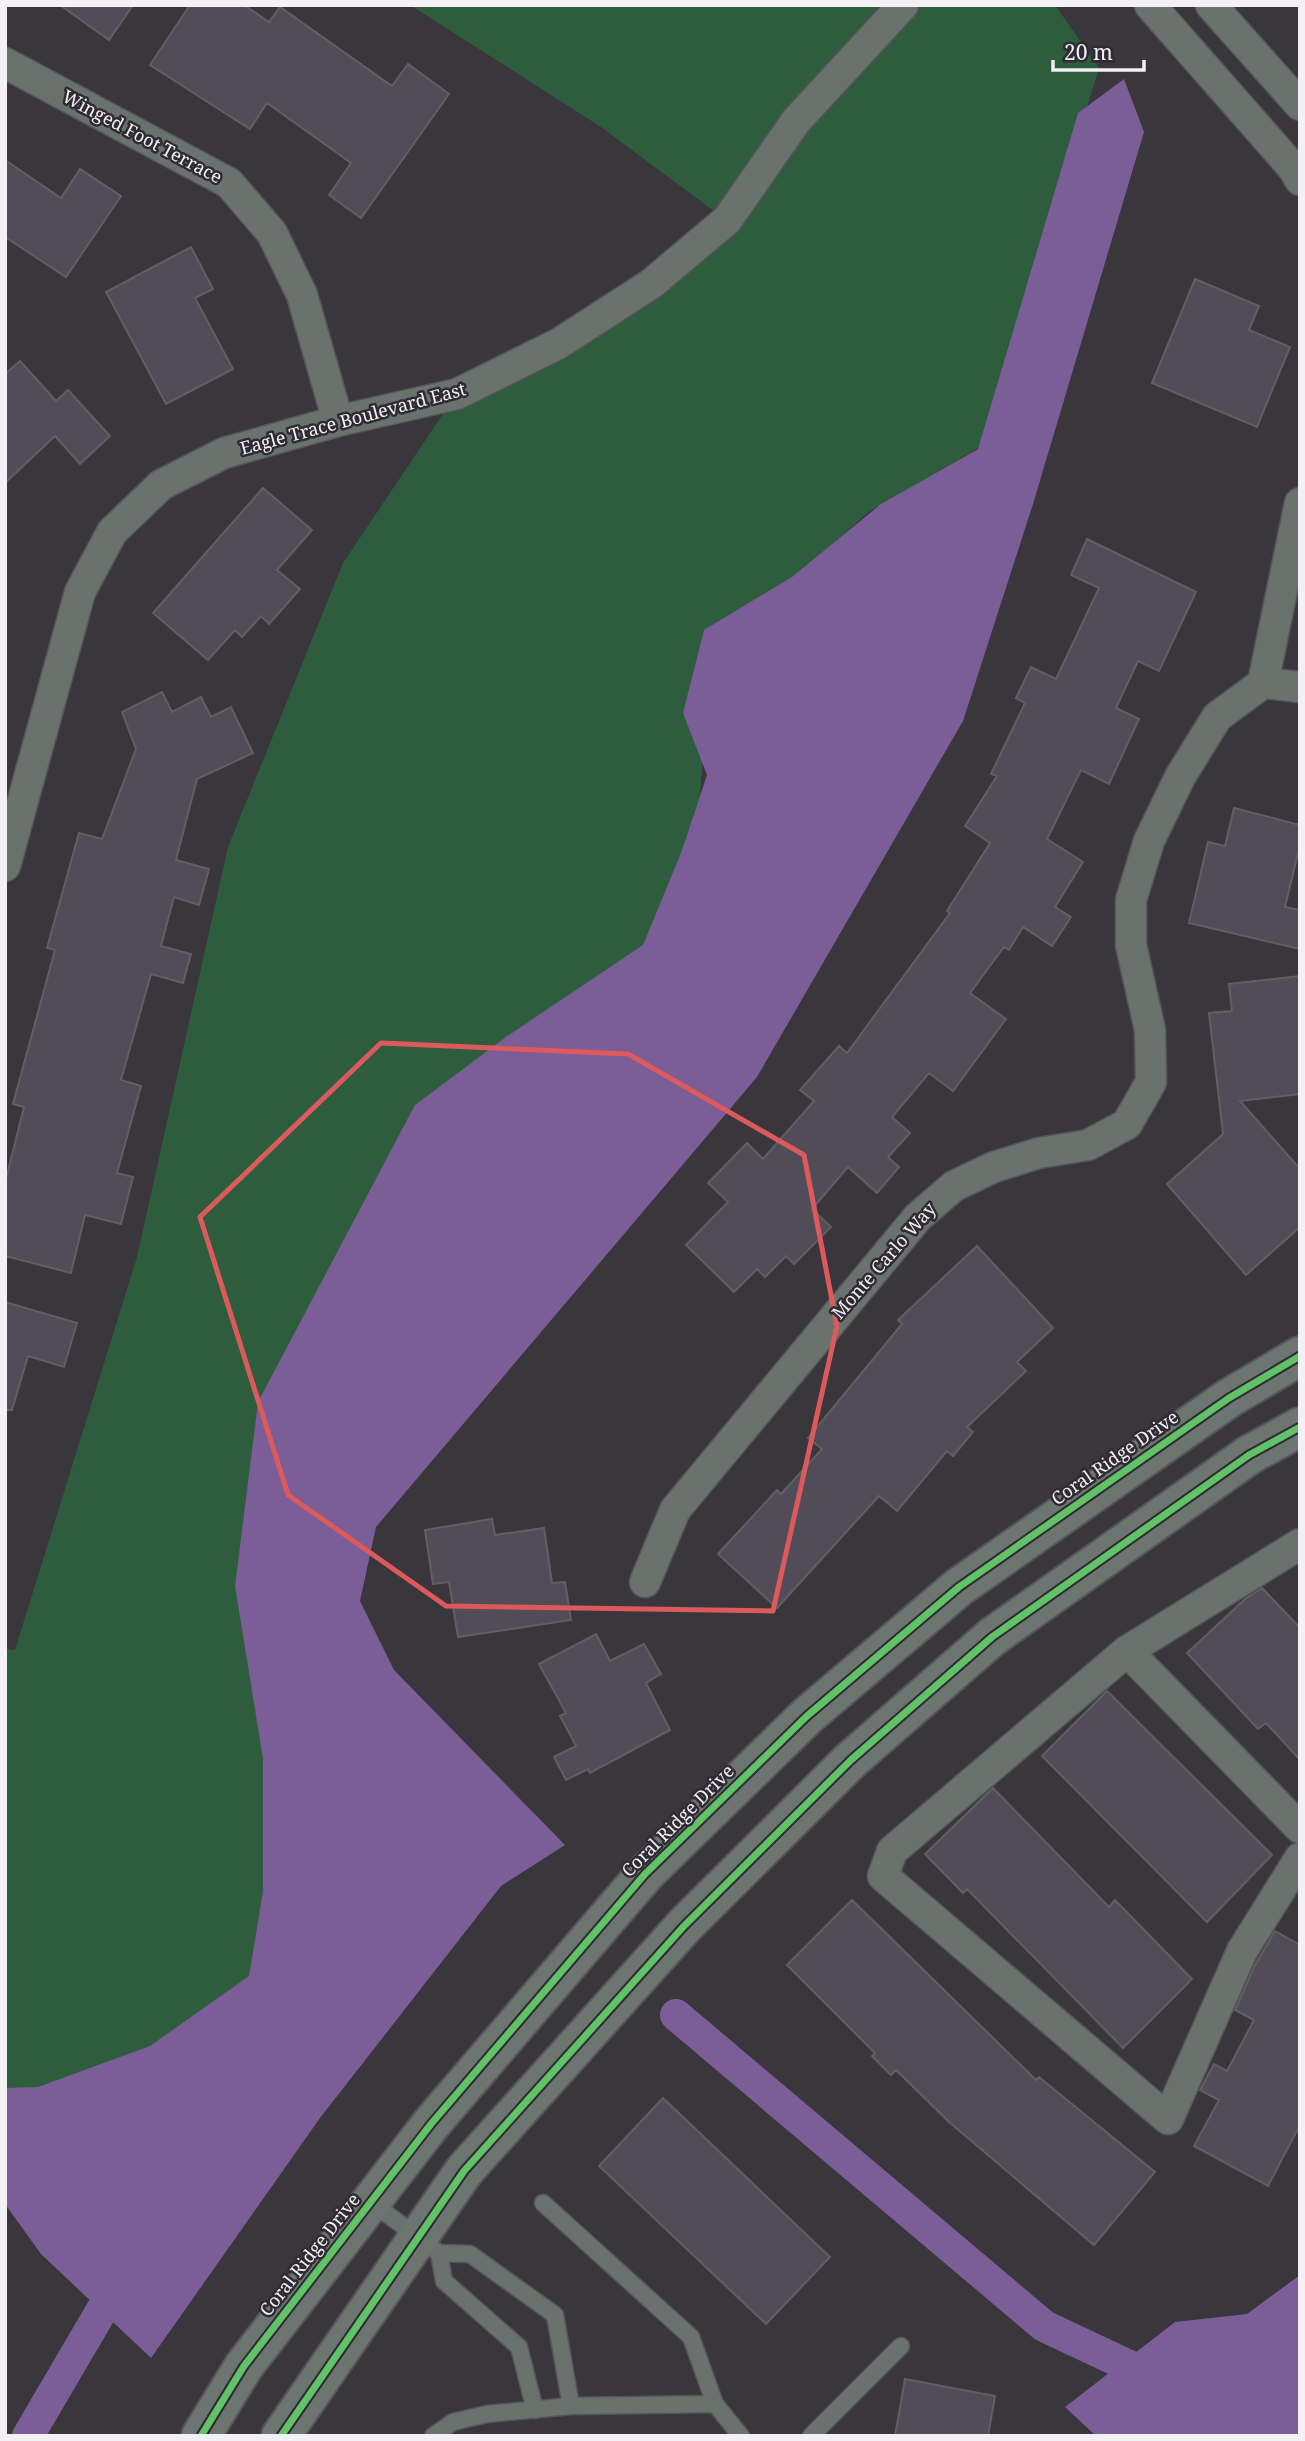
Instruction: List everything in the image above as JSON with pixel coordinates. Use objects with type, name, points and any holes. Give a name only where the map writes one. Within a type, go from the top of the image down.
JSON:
[{"type":"main road","name":"Coral Ridge Drive","points":[[201,2436],[244,2366],[431,2124],[645,1874],[807,1716],[959,1587],[1229,1398],[1300,1356]]},
{"type":"main road","points":[[281,2436],[429,2245],[464,2171],[684,1926],[851,1760],[992,1637],[1250,1455],[1300,1427]]},
{"type":"street","name":"Eagle Trace Boulevard East","points":[[5,866],[80,592],[112,532],[161,485],[214,458],[338,421],[457,394],[558,344],[651,284],[727,220],[796,121],[903,5]]},
{"type":"street","points":[[1150,5],[1293,168],[1300,180]]},
{"type":"street","points":[[1211,5],[1300,105]]},
{"type":"street","name":"Winged Foot Terrace","points":[[5,63],[229,183],[272,233],[302,295],[338,421]]},
{"type":"street","points":[[1300,503],[1263,683],[1300,687]]},
{"type":"street","name":"Monte Carlo Way","points":[[645,1582],[675,1510],[918,1217],[954,1186],[994,1167],[1039,1153],[1088,1145],[1127,1124],[1152,1082],[1150,1030],[1131,945],[1131,900],[1149,841],[1180,777],[1217,717],[1263,683]]},
{"type":"street","points":[[1300,1544],[1127,1651],[892,1851],[883,1876],[1168,2119],[1242,1951],[1300,1858]]},
{"type":"street","points":[[1127,1651],[1300,1828]]},
{"type":"lane","points":[[371,2202],[429,2245],[470,2254],[555,2315],[571,2406]]},
{"type":"lane","points":[[543,2203],[691,2337],[715,2404],[741,2436]]},
{"type":"lane","points":[[429,2245],[444,2281],[519,2347],[535,2410]]},
{"type":"lane","points":[[811,2436],[901,2346]]},
{"type":"lane","points":[[433,2436],[453,2422],[535,2410],[571,2406],[715,2404]]},
{"type":"highlighted area","points":[[381,1043],[628,1054],[804,1155],[837,1326],[773,1611],[446,1606],[288,1495],[200,1217]]},
{"type":"green space","points":[[410,5],[1055,5],[1099,68],[983,445],[867,513],[785,588],[712,633],[685,997],[260,1617],[347,2029],[5,2134],[5,1649],[15,1650],[137,1257],[228,847],[343,563],[447,408],[726,220],[601,127]]},
{"type":"shaded area","points":[[1124,79],[1144,132],[1033,504],[963,721],[757,1077],[376,1527],[360,1601],[394,1670],[565,1845],[501,1886],[320,2118],[151,2358],[41,2254],[5,2204],[5,2088],[38,2087],[150,2046],[249,1976],[263,1891],[263,1759],[235,1586],[258,1402],[415,1105],[506,1037],[643,945],[681,853],[707,775],[683,713],[704,630],[792,577],[881,504],[978,449],[1078,113]]},
{"type":"shaded area","points":[[1300,2275],[1300,2436],[1096,2436],[1065,2407],[1175,2322],[1247,2314]]},
{"type":"building","points":[[60,5],[133,5],[109,40]]},
{"type":"building","points":[[190,5],[244,5],[269,22],[280,7],[392,86],[408,64],[449,94],[361,218],[329,195],[351,163],[267,103],[250,129],[150,65]]},
{"type":"building","points":[[5,160],[61,198],[80,169],[121,196],[66,277],[5,237]]},
{"type":"building","points":[[191,247],[213,289],[195,298],[233,369],[166,404],[106,292]]},
{"type":"building","points":[[1195,279],[1259,306],[1249,330],[1290,347],[1257,427],[1152,383]]},
{"type":"building","points":[[20,361],[56,401],[68,390],[110,436],[80,464],[55,436],[5,483],[5,374]]},
{"type":"building","points":[[263,488],[312,530],[277,570],[300,589],[269,624],[261,616],[242,637],[235,630],[208,660],[153,613]]},
{"type":"building","points":[[1087,539],[1196,592],[1159,671],[1138,661],[1116,708],[1139,719],[1109,784],[1081,770],[1047,839],[1083,862],[1055,907],[1071,917],[1052,946],[1023,927],[1009,950],[1004,947],[970,993],[1006,1019],[953,1091],[929,1073],[892,1117],[910,1133],[888,1157],[899,1167],[877,1193],[848,1167],[812,1209],[831,1227],[794,1264],[786,1256],[765,1277],[757,1269],[734,1292],[686,1245],[728,1202],[708,1183],[747,1143],[763,1159],[814,1101],[800,1090],[839,1046],[847,1053],[950,913],[947,911],[990,843],[965,826],[997,776],[991,774],[1025,703],[1016,698],[1031,667],[1056,679],[1099,588],[1071,575]]},
{"type":"building","points":[[162,692],[172,712],[201,697],[211,717],[231,707],[253,753],[197,779],[176,860],[209,869],[199,905],[174,897],[161,946],[191,954],[183,983],[151,974],[121,1080],[141,1086],[117,1173],[133,1177],[121,1224],[85,1215],[71,1273],[5,1256],[5,1183],[24,1107],[13,1104],[55,950],[47,948],[79,833],[102,839],[136,749],[122,712]]},
{"type":"building","points":[[1234,808],[1300,825],[1300,845],[1285,907],[1300,910],[1300,949],[1189,923],[1208,842],[1225,846]]},
{"type":"building","points":[[1300,976],[1300,1094],[1240,1101],[1300,1169],[1300,1227],[1246,1275],[1167,1184],[1223,1134],[1209,1013],[1232,1011],[1229,984]]},
{"type":"building","points":[[977,1246],[1053,1328],[1017,1362],[1026,1371],[967,1427],[973,1432],[953,1456],[947,1451],[897,1511],[879,1496],[777,1608],[718,1554],[777,1490],[781,1494],[822,1449],[808,1438],[902,1324],[898,1320]]},
{"type":"building","points":[[5,1302],[77,1323],[64,1367],[28,1356],[12,1410],[5,1410]]},
{"type":"building","points":[[492,1519],[495,1535],[544,1528],[552,1583],[565,1582],[571,1620],[458,1637],[449,1582],[433,1584],[425,1530]]},
{"type":"building","points":[[1262,1588],[1300,1628],[1300,1760],[1266,1723],[1258,1729],[1187,1653],[1245,1599]]},
{"type":"building","points":[[596,1634],[610,1661],[644,1644],[661,1674],[646,1683],[670,1730],[590,1773],[588,1769],[566,1780],[554,1757],[576,1746],[560,1716],[566,1713],[539,1664]]},
{"type":"building","points":[[1107,1691],[1272,1855],[1207,1922],[1042,1756]]},
{"type":"building","points":[[993,1788],[1109,1907],[1115,1900],[1192,1979],[1123,2048],[967,1889],[963,1893],[925,1854]]},
{"type":"building","points":[[852,1900],[1036,2080],[1039,2077],[1155,2172],[1094,2245],[949,2122],[896,2070],[891,2075],[872,2056],[875,2053],[787,1965]]},
{"type":"building","points":[[1275,1931],[1300,1945],[1300,2125],[1268,2186],[1194,2146],[1219,2100],[1200,2090],[1214,2064],[1227,2071],[1254,2020],[1235,2010],[1254,1967]]},
{"type":"building","points":[[663,2098],[830,2257],[766,2324],[599,2166]]},
{"type":"building","points":[[905,2379],[995,2396],[988,2436],[895,2436]]},
{"type":"waterway","points":[[676,2015],[1044,2326],[1161,2381]]},
{"type":"waterway","points":[[28,2436],[123,2274]]},
{"type":"cycle path","points":[[201,2436],[244,2366],[431,2124],[645,1874],[807,1716],[959,1587],[1229,1398],[1300,1356]]},
{"type":"cycle path","points":[[281,2436],[464,2171],[684,1926],[851,1760],[992,1637],[1249,1455],[1300,1427]]}]
